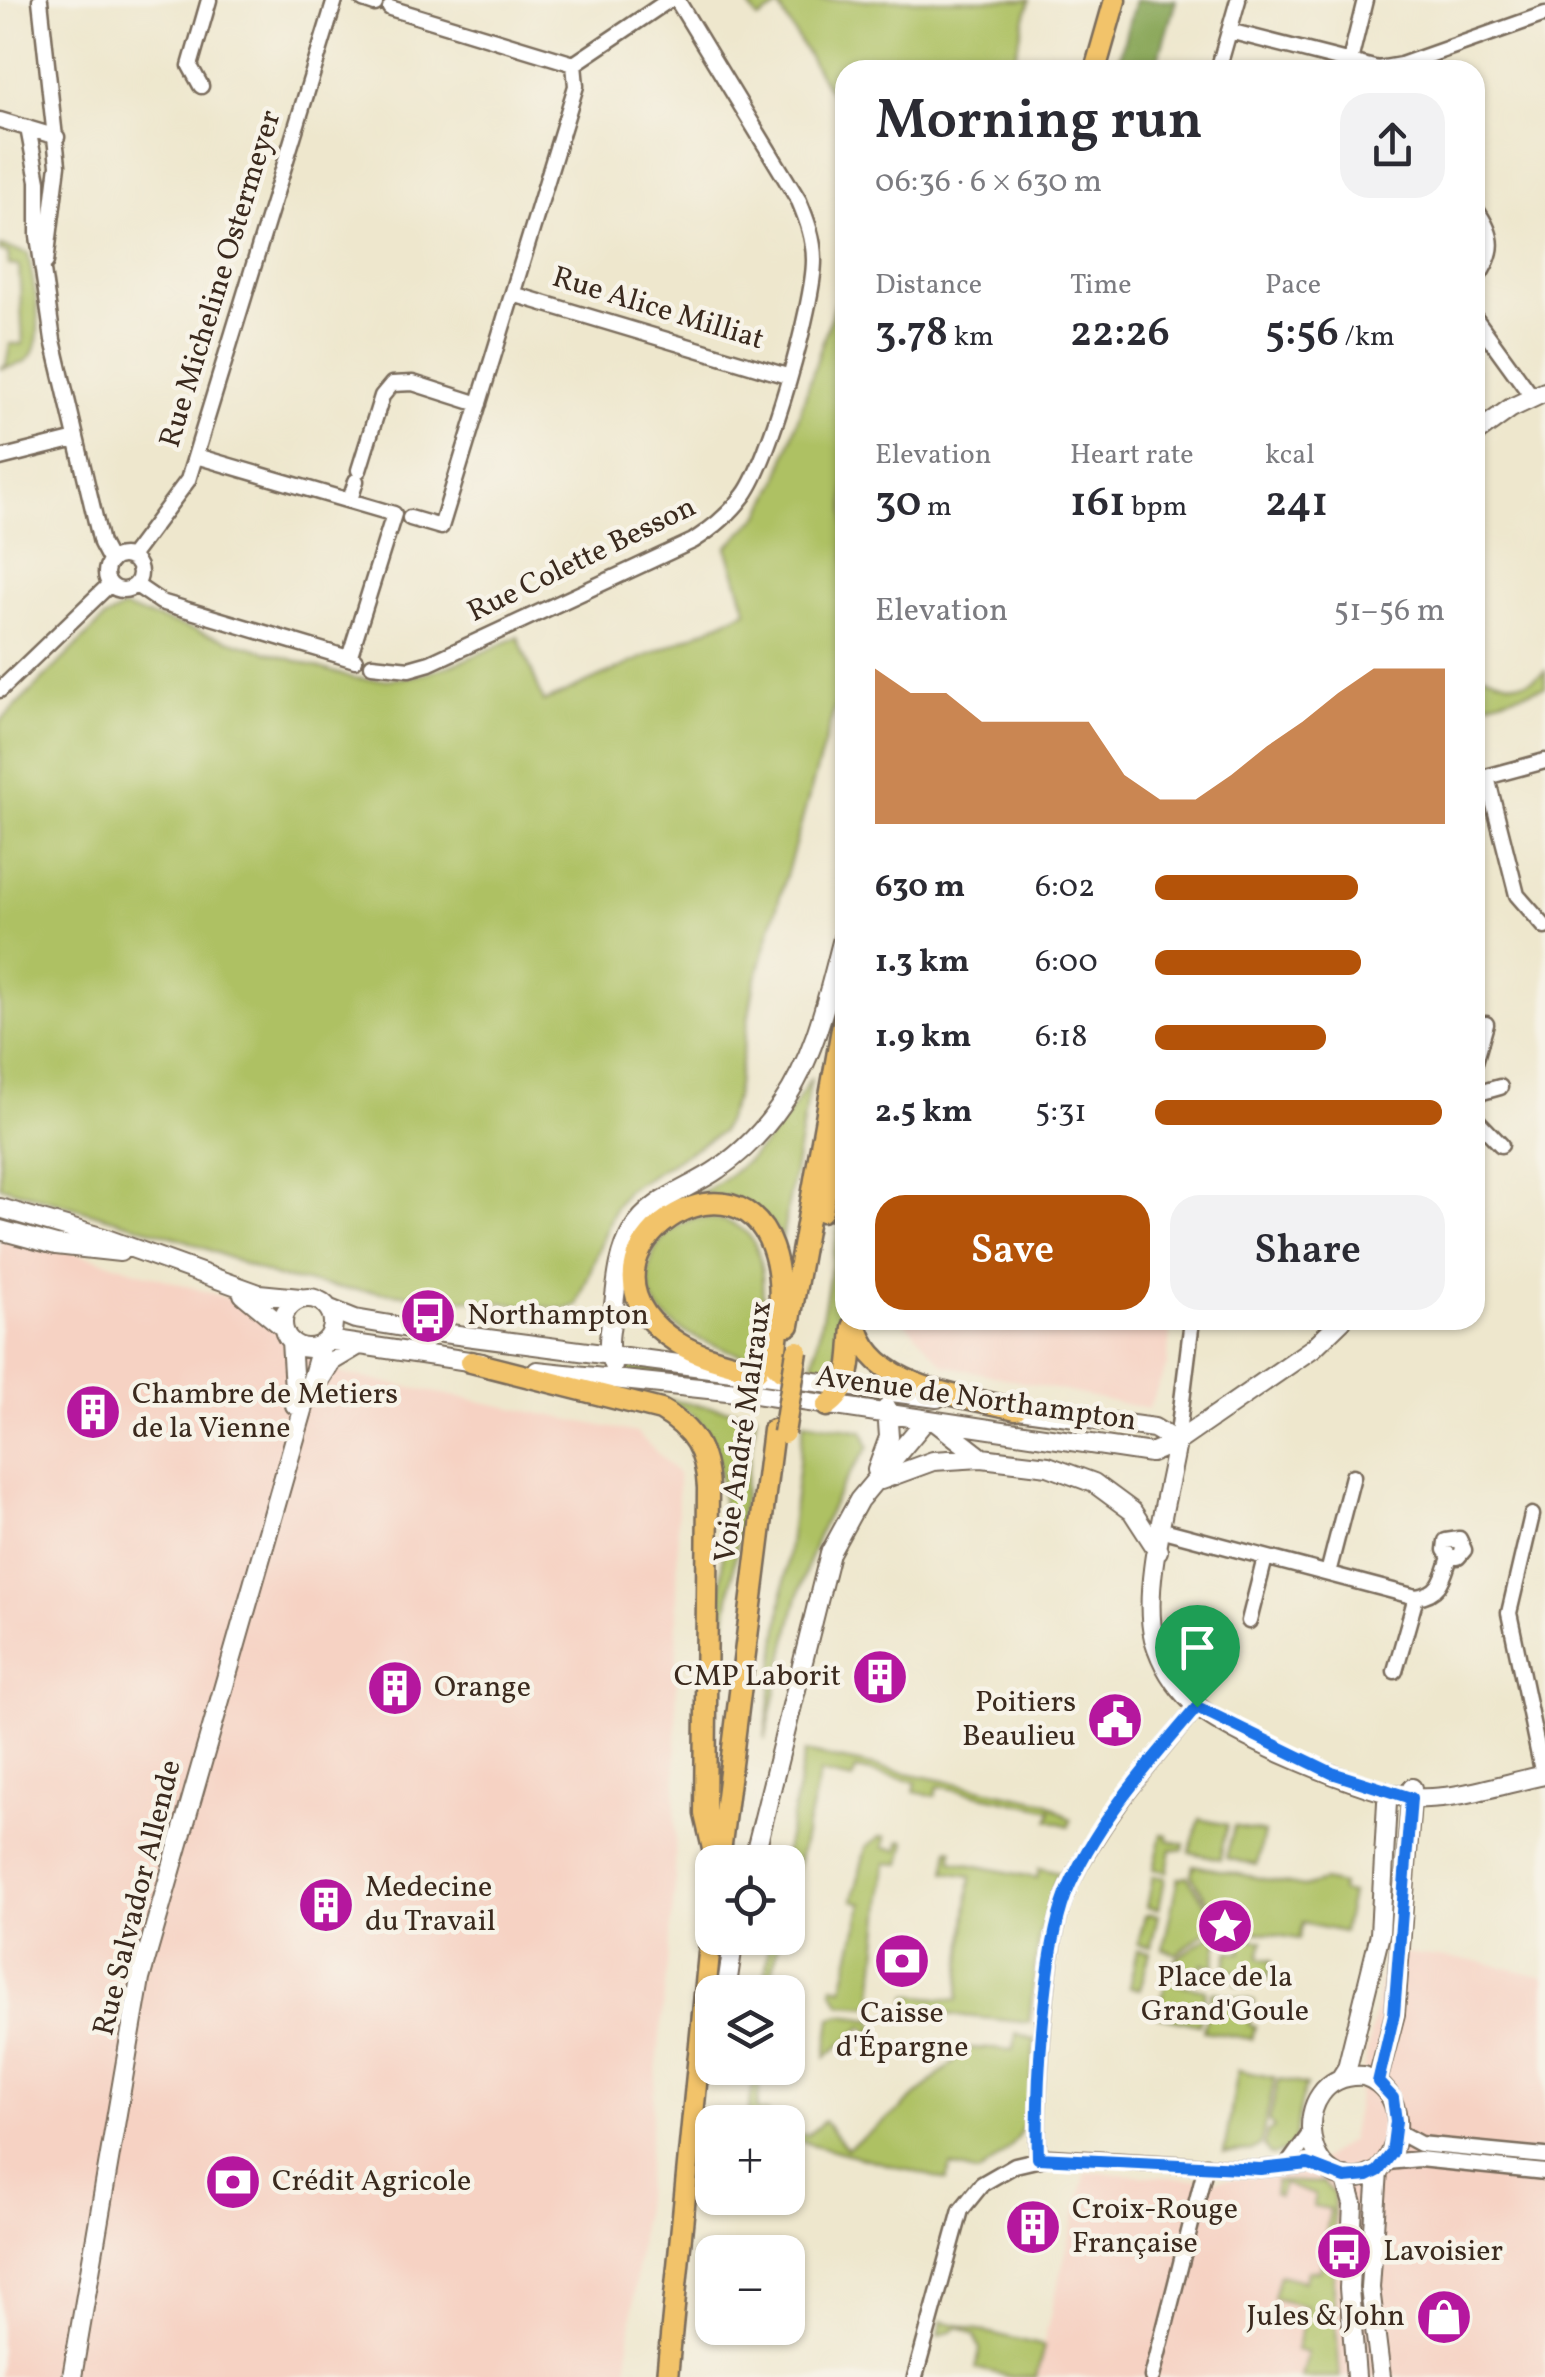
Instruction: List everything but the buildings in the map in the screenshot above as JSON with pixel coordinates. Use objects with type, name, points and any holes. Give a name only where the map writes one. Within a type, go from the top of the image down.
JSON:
[{"type":"main road","points":[[1098,60],[1115,0]]},
{"type":"main road","name":"Voie André Malraux","points":[[733,1845],[785,1355],[835,1069]]},
{"type":"main road","name":"Voie André Malraux","points":[[785,1355],[835,1127]]},
{"type":"main road","points":[[757,1372],[686,1348],[665,1334],[644,1308],[635,1278],[636,1261],[656,1224],[682,1209],[708,1205],[730,1208],[760,1228],[776,1264],[785,1355]]},
{"type":"main road","points":[[827,1406],[842,1396],[853,1330]]},
{"type":"main road","points":[[859,1330],[869,1352],[903,1379],[1016,1409]]},
{"type":"main road","points":[[471,1362],[661,1410],[684,1424],[699,1442],[708,1488],[705,1814],[713,1845]]},
{"type":"main road","name":"Voie André Malraux","points":[[719,1845],[778,1432]]},
{"type":"main road","points":[[667,2377],[709,1955]]},
{"type":"main road","points":[[679,2377],[708,2085]]},
{"type":"street","points":[[40,0],[58,166],[44,279]]},
{"type":"street","points":[[201,86],[190,66],[209,0]]},
{"type":"street","name":"Rue Micheline Ostermeyer","points":[[130,558],[184,489],[335,0]]},
{"type":"street","points":[[574,64],[669,0]]},
{"type":"street","name":"Rue Colette Besson","points":[[136,584],[161,602],[360,662],[408,669],[430,663],[693,541],[719,524],[746,493],[762,461],[812,293],[811,232],[799,201],[678,0]]},
{"type":"street","points":[[1221,60],[1238,0]]},
{"type":"street","points":[[1350,60],[1365,0]]},
{"type":"street","points":[[376,4],[574,64]]},
{"type":"street","points":[[1415,60],[1545,14]]},
{"type":"street","points":[[1229,31],[1331,60]]},
{"type":"street","points":[[196,456],[441,528],[576,86],[574,64]]},
{"type":"street","points":[[0,120],[57,137]]},
{"type":"street","points":[[28,128],[38,181],[38,236],[52,340],[101,542],[111,562]]},
{"type":"street","points":[[1485,222],[1493,248],[1485,263]]},
{"type":"street","name":"Rue Alice Milliat","points":[[513,294],[787,376]]},
{"type":"street","points":[[1485,330],[1539,395],[1485,428]]},
{"type":"street","points":[[350,500],[382,396],[392,384],[413,383],[479,404]]},
{"type":"street","points":[[0,458],[76,439]]},
{"type":"street","points":[[360,662],[402,516]]},
{"type":"street","points":[[130,558],[140,570],[136,584],[120,590],[110,584],[106,570],[111,562],[130,558]]},
{"type":"street","points":[[0,690],[110,584]]},
{"type":"street","points":[[1485,777],[1545,761]]},
{"type":"street","points":[[1485,791],[1517,895],[1545,926]]},
{"type":"street","points":[[624,1382],[608,1354],[621,1259],[633,1229],[652,1209],[717,1170],[743,1149],[784,1102],[817,1030],[835,967]]},
{"type":"street","points":[[1485,1091],[1500,1087]]},
{"type":"street","points":[[1485,1128],[1501,1145]]},
{"type":"street","points":[[0,1208],[104,1238],[267,1296],[316,1298],[330,1309],[334,1324],[325,1342],[303,1348],[226,1282]]},
{"type":"street","points":[[0,1220],[71,1238],[104,1238]]},
{"type":"street","points":[[0,1230],[68,1247],[160,1257]]},
{"type":"street","points":[[287,1334],[286,1310],[300,1298]]},
{"type":"street","name":"Avenue de Northampton","points":[[330,1309],[372,1322],[1154,1428],[1177,1442]]},
{"type":"street","points":[[1191,1330],[1151,1607],[1154,1640],[1167,1672],[1197,1707],[1313,1772],[1401,1793],[1472,1789],[1544,1775],[1509,1613],[1532,1515]]},
{"type":"street","points":[[1177,1442],[1313,1348],[1332,1330]]},
{"type":"street","name":"Rue Salvador Allende","points":[[277,1499],[297,1397],[287,1334]]},
{"type":"street","name":"Avenue de Northampton","points":[[325,1342],[827,1406],[1151,1453],[1177,1442]]},
{"type":"street","name":"Rue Salvador Allende","points":[[72,2377],[140,1980],[325,1342]]},
{"type":"street","name":"Rue Salvador Allende","points":[[277,1499],[321,1374],[340,1354],[359,1345]]},
{"type":"street","points":[[756,1845],[830,1553],[885,1452],[890,1416],[879,1389]]},
{"type":"street","points":[[869,1486],[931,1421],[982,1458]]},
{"type":"street","points":[[869,1486],[910,1467],[982,1458],[1048,1466],[1094,1482],[1132,1511],[1159,1552]]},
{"type":"street","points":[[1328,1573],[1353,1476]]},
{"type":"street","points":[[1162,1530],[1416,1597],[1432,1594],[1440,1587],[1450,1556]]},
{"type":"street","points":[[1249,1621],[1265,1558]]},
{"type":"street","points":[[1395,1671],[1416,1597]]},
{"type":"street","points":[[1038,2158],[1044,2029],[1065,1896],[1100,1830],[1197,1707]]},
{"type":"street","points":[[1326,2168],[1314,2151],[1311,2132],[1316,2100],[1347,2068],[1380,1934],[1401,1793]]},
{"type":"street","points":[[1378,2082],[1394,2014],[1401,1793]]},
{"type":"street","points":[[1340,2078],[1364,2076],[1378,2082],[1393,2098],[1396,2132],[1383,2166],[1371,2268],[1378,2377]]},
{"type":"street","points":[[1288,2164],[1311,2132]]},
{"type":"street","points":[[1396,2132],[1420,2144],[1545,2156]]},
{"type":"street","points":[[915,2377],[963,2205],[996,2175],[1038,2158],[1260,2169],[1288,2164],[1326,2168],[1345,2178],[1354,2206],[1349,2288],[1356,2377]]},
{"type":"street","points":[[1345,2178],[1419,2159],[1545,2172]]},
{"type":"street","points":[[1152,2377],[1206,2165]]},
{"type":"shaded area","points":[[0,1230],[244,1303],[343,1374],[637,1433],[678,1474],[675,1886],[626,2377],[0,2377]]},
{"type":"shaded area","points":[[912,1330],[1170,1330],[1167,1366],[1148,1409],[944,1365]]},
{"type":"shaded area","points":[[1386,1951],[1483,1962],[1545,1977],[1545,2377],[1035,2377],[1086,2172],[1215,2180],[1304,2172],[1350,2140]]},
{"type":"green space","points":[[745,0],[1030,0],[1014,60],[835,60],[835,100],[779,7],[758,19]]},
{"type":"green space","points":[[1135,0],[1176,0],[1158,60],[1119,60]]},
{"type":"green space","points":[[0,246],[28,253],[38,328],[32,354],[22,363],[0,369],[6,365],[10,344],[23,344],[19,266],[9,265],[8,253],[0,251]]},
{"type":"green space","points":[[835,304],[835,707],[754,986],[735,1098],[721,1132],[626,1191],[615,1208],[577,1305],[567,1309],[347,1289],[276,1277],[182,1239],[0,1186],[0,722],[104,619],[123,608],[353,678],[376,680],[438,670],[518,637],[544,702],[747,611],[727,547],[761,514],[778,480]]},
{"type":"green space","points":[[1545,671],[1545,687],[1485,703],[1485,674],[1520,683]]},
{"type":"green space","points":[[811,1078],[782,1239],[765,1217],[746,1203],[723,1196],[696,1195],[732,1173],[763,1146]]},
{"type":"green space","points":[[694,1218],[733,1224],[754,1242],[762,1271],[764,1362],[703,1341],[666,1318],[654,1302],[648,1283],[654,1252],[667,1234]]},
{"type":"green space","points":[[835,1248],[835,1330],[840,1330],[834,1366],[812,1370]]},
{"type":"green space","points":[[617,1363],[718,1378],[718,1383],[624,1373]]},
{"type":"green space","points":[[613,1394],[756,1414],[718,1672],[723,1533],[717,1459],[706,1431],[688,1412],[662,1402]]},
{"type":"green space","points":[[804,1422],[863,1431],[869,1447],[846,1479],[813,1550],[765,1740]]},
{"type":"green space","points":[[805,1752],[1047,1802],[1071,1820],[1069,1826],[1049,1820],[1051,1810],[938,1786],[935,1796],[914,1792],[916,1782],[856,1769],[853,1780],[820,1773],[803,1845],[786,1845]]},
{"type":"green space","points":[[1200,1819],[1227,1825],[1220,1859],[1189,1852]]},
{"type":"green space","points":[[1234,1826],[1264,1833],[1257,1865],[1226,1858]]},
{"type":"green space","points":[[1162,1834],[1184,1844],[1183,1850],[1171,1849],[1167,1872],[1154,1869]]},
{"type":"green space","points":[[886,1837],[884,1847],[898,1850],[901,1840],[906,1841],[901,1864],[886,1863],[872,2006],[841,2004],[832,1990],[833,1986],[843,1988],[863,1903],[853,1900],[866,1847]]},
{"type":"green space","points":[[949,1849],[953,1850],[952,1861],[1037,1878],[1039,1868],[1059,1873],[1039,1937],[1029,2023],[906,2010],[908,1995],[958,2000],[971,1876],[945,1872]]},
{"type":"green space","points":[[1193,1865],[1304,1887],[1323,1881],[1342,1885],[1341,1892],[1351,1894],[1343,1932],[1303,1923],[1299,1939],[1231,1927],[1228,1918],[1220,1920],[1191,1875]]},
{"type":"green space","points":[[1153,1876],[1165,1878],[1159,1909],[1147,1907]]},
{"type":"green space","points":[[1187,1876],[1218,1922],[1177,1954],[1163,1949],[1178,1878]]},
{"type":"green space","points":[[1158,1915],[1151,1947],[1138,1944],[1145,1916]]},
{"type":"green space","points":[[1219,1930],[1214,1967],[1202,1964],[1199,1976],[1172,1970],[1174,1960]]},
{"type":"green space","points":[[1244,1937],[1263,1941],[1259,1958],[1272,1960],[1268,1978],[1256,1976],[1253,1987],[1235,1984],[1237,1972],[1225,1969],[1229,1951],[1241,1953]]},
{"type":"green space","points":[[1137,1950],[1150,1952],[1140,1989],[1129,1987]]},
{"type":"green space","points":[[767,1955],[776,1955],[772,1975],[766,1975]]},
{"type":"green space","points":[[1166,1982],[1206,1990],[1199,2025],[1158,2016]]},
{"type":"green space","points":[[1212,1992],[1254,2001],[1249,2025],[1255,2027],[1252,2039],[1203,2031]]},
{"type":"green space","points":[[842,2015],[873,2019],[875,2030],[871,2034],[864,2026],[826,2057],[831,2018]]},
{"type":"green space","points":[[1016,2033],[1035,2040],[1026,2117],[1011,2146],[977,2174],[951,2166],[946,2180],[805,2143],[805,2135],[824,2121],[847,2149],[899,2111],[969,2048],[1014,2050]]},
{"type":"green space","points":[[1238,2070],[1275,2078],[1260,2146],[1252,2151],[1224,2153]]},
{"type":"green space","points":[[1279,2079],[1307,2085],[1290,2147],[1270,2155],[1264,2146],[1267,2133],[1274,2128],[1269,2121]]},
{"type":"green space","points":[[752,2085],[760,2085],[758,2105],[750,2105]]},
{"type":"green space","points":[[1276,2181],[1323,2183],[1334,2194],[1334,2301],[1340,2377],[1301,2377],[1307,2353],[1296,2350],[1307,2307],[1273,2298],[1279,2275],[1304,2281],[1308,2270],[1320,2271],[1330,2209],[1313,2206],[1315,2195],[1283,2184],[1279,2196],[1274,2194]]},
{"type":"green space","points":[[942,2321],[1044,2346],[1036,2377],[1011,2377],[976,2368],[980,2351],[975,2335],[960,2327],[939,2336]]},
{"type":"place","name":"Northampton","points":[[428,1316]]},
{"type":"place","name":"Chambre de Metiers de la Vienne","points":[[93,1412]]},
{"type":"place","name":"CMP Laborit","points":[[880,1677]]},
{"type":"place","name":"Orange","points":[[395,1688]]},
{"type":"place","name":"Poitiers Beaulieu","points":[[1115,1720]]},
{"type":"place","name":"Medecine du Travail","points":[[326,1905]]},
{"type":"place","name":"Place de la Grand'Goule","points":[[1225,1926]]},
{"type":"place","name":"Caisse d'Épargne","points":[[902,1961]]},
{"type":"place","name":"Crédit Agricole","points":[[233,2182]]},
{"type":"place","name":"Croix-Rouge Française","points":[[1033,2227]]},
{"type":"place","name":"Lavoisier","points":[[1344,2252]]},
{"type":"place","name":"Jules & John","points":[[1444,2317]]},
{"type":"route","points":[[1197,1707],[1332,1773],[1411,1798],[1393,2024],[1380,2062],[1378,2082],[1393,2098],[1394,2143],[1387,2162],[1368,2176],[1345,2178],[1308,2164],[1260,2169],[1038,2158],[1036,2118],[1044,2029],[1065,1896],[1100,1830],[1197,1707]]}]
